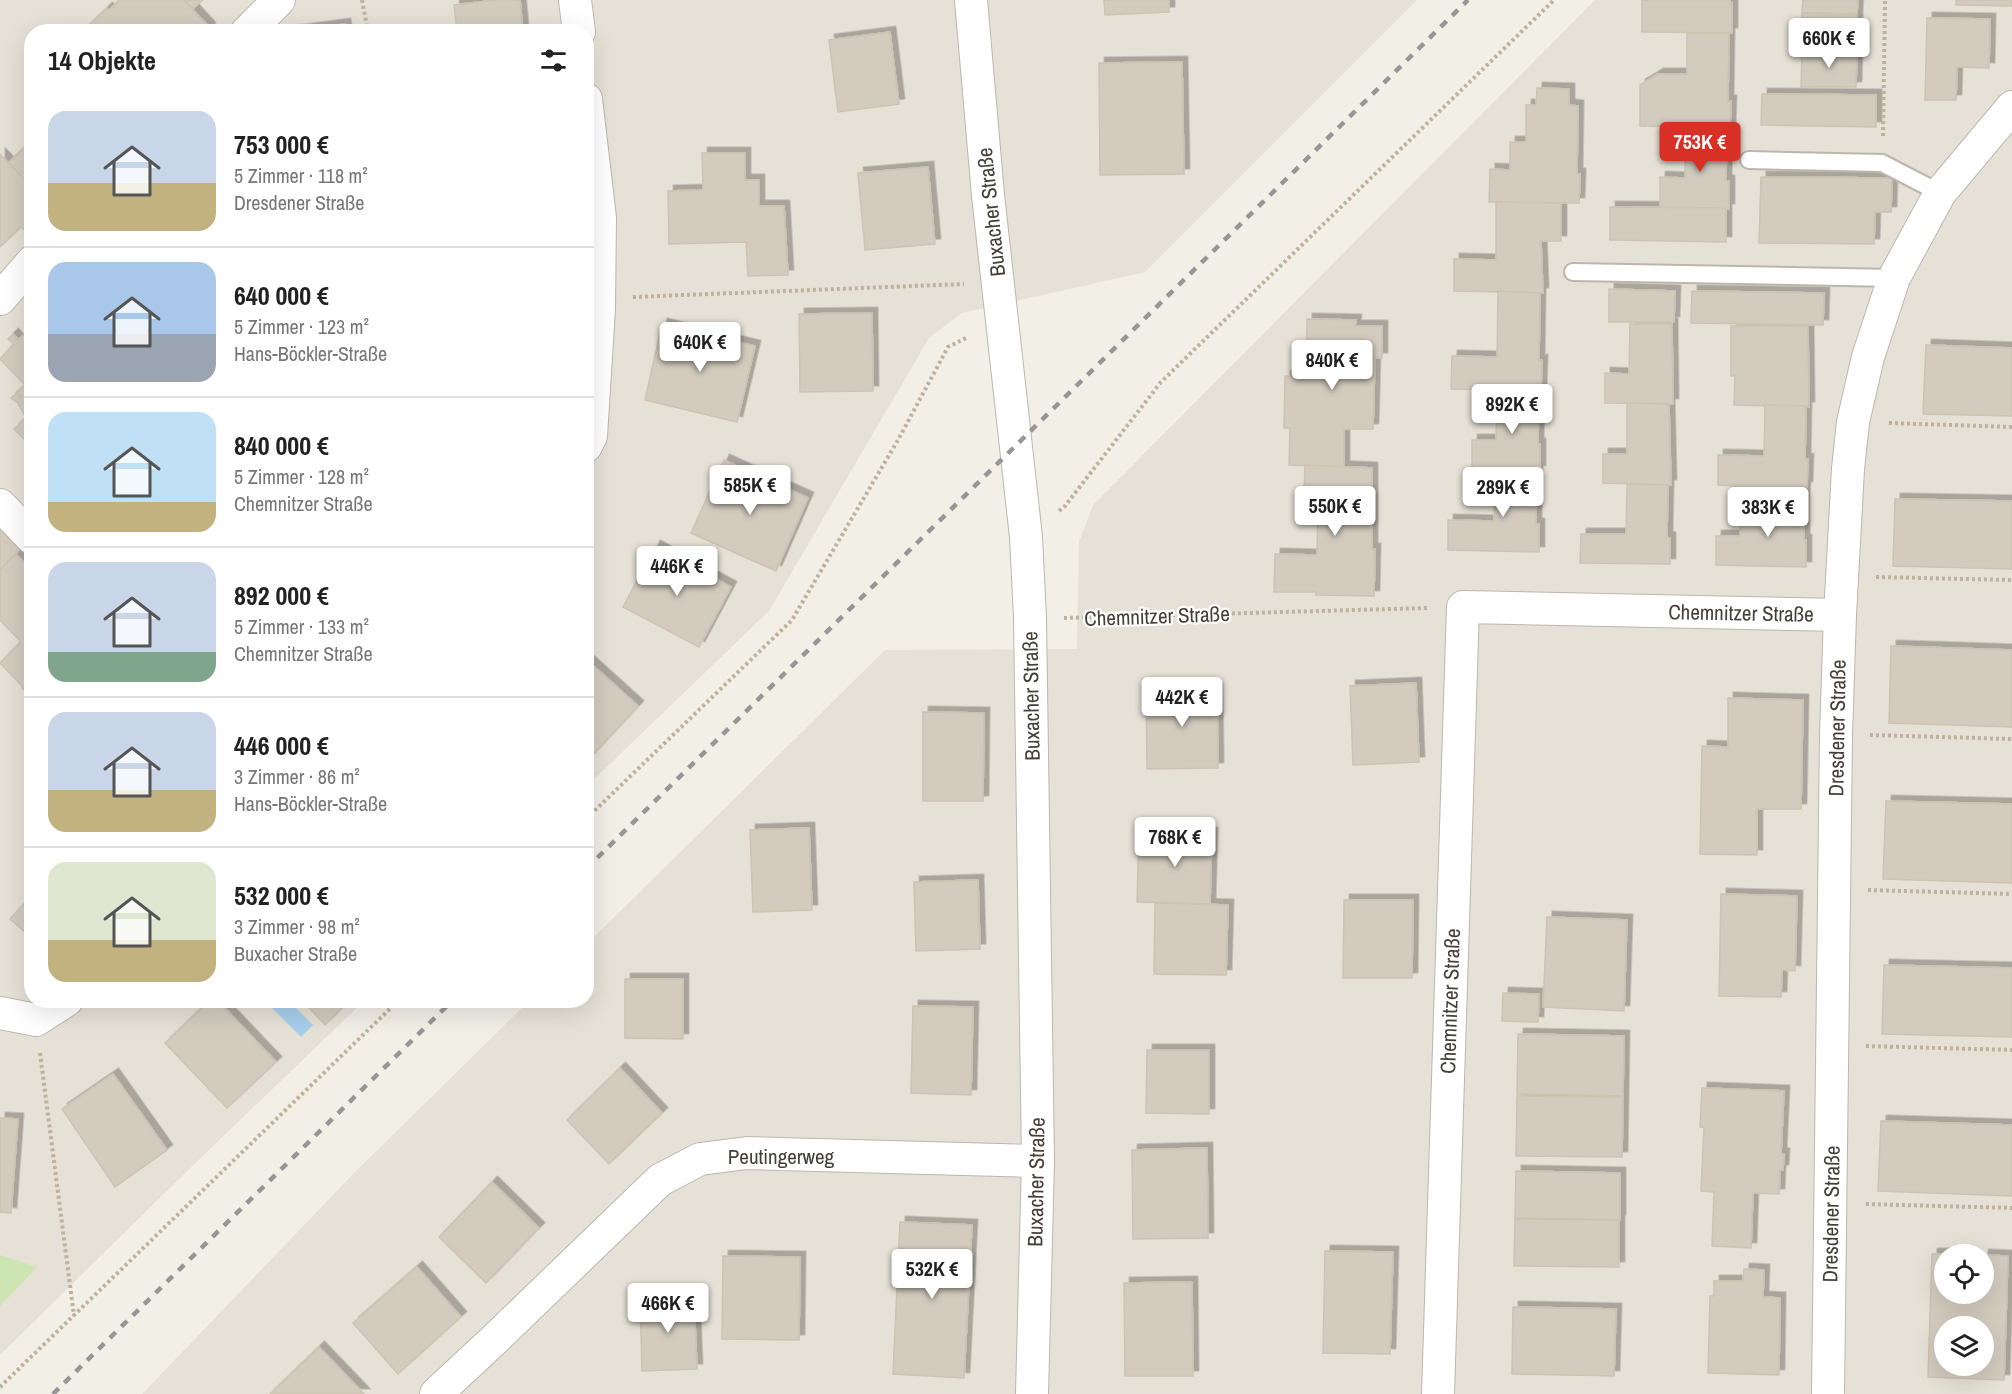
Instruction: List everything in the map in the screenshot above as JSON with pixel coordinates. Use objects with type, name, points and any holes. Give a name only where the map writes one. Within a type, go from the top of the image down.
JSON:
[{"type":"street","points":[[256,24],[279,0]]},
{"type":"street","points":[[575,0],[578,24]]},
{"type":"street","name":"Buxacher Straße","points":[[971,0],[988,195],[1026,537],[1030,618],[1038,1161],[1032,1394]]},
{"type":"street","name":"Dresdener Straße","points":[[1828,1394],[1836,735],[1842,576],[1853,422],[1868,357],[1894,279],[1940,193],[2012,107]]},
{"type":"street","points":[[594,167],[600,218],[594,338]]},
{"type":"street","points":[[0,299],[24,271]]},
{"type":"street","points":[[0,505],[24,530]]},
{"type":"street","name":"Chemnitzer Straße","points":[[1438,1394],[1463,607],[1840,615]]},
{"type":"street","points":[[0,1012],[36,1020],[55,1008]]},
{"type":"street","name":"Peutingerweg","points":[[436,1394],[660,1180],[700,1159],[747,1153],[1038,1161]]},
{"type":"lane","points":[[1749,160],[1882,163],[1940,193]]},
{"type":"lane","points":[[1573,272],[1894,279]]},
{"type":"path","points":[[362,0],[366,24]]},
{"type":"path","points":[[1026,537],[1065,506],[1161,382],[1554,0]]},
{"type":"path","points":[[1882,163],[1885,0]]},
{"type":"path","points":[[595,305],[998,282]]},
{"type":"path","points":[[594,811],[792,620],[898,440],[948,347],[1002,322]]},
{"type":"path","points":[[1853,422],[2012,427]]},
{"type":"path","points":[[1842,576],[2012,580]]},
{"type":"path","name":"Chemnitzer Straße","points":[[1030,618],[1088,619],[1463,607]]},
{"type":"path","points":[[1836,735],[2012,739]]},
{"type":"path","points":[[1834,889],[2012,894]]},
{"type":"path","points":[[0,1387],[391,1008]]},
{"type":"path","points":[[36,1020],[74,1316]]},
{"type":"path","points":[[1833,1045],[2012,1050]]},
{"type":"path","points":[[1831,1203],[2012,1208]]},
{"type":"shaded area","points":[[0,0],[1417,0],[1145,272],[962,313],[929,338],[769,611],[594,779],[594,24],[24,24],[24,1008],[357,1008],[0,1355]]},
{"type":"shaded area","points":[[1595,0],[2012,0],[2012,1394],[142,1394],[356,1171],[522,1008],[594,1008],[594,937],[885,650],[1077,649],[1079,542],[1093,505]]},
{"type":"green space","points":[[0,1255],[37,1267],[0,1306]]},
{"type":"water","points":[[272,1008],[296,1008],[313,1025],[301,1037]]},
{"type":"building","points":[[120,0],[184,0],[206,24],[90,24],[107,8],[109,10]]},
{"type":"building","points":[[184,0],[202,0],[193,9]]},
{"type":"building","points":[[520,0],[522,24],[456,24],[454,5]]},
{"type":"building","points":[[1104,0],[1169,0],[1169,12],[1105,15]]},
{"type":"building","points":[[1642,0],[1730,0],[1730,4],[1732,3],[1732,33],[1642,32]]},
{"type":"building","points":[[1803,0],[1858,0],[1857,14],[1802,13]]},
{"type":"building","points":[[1956,0],[2012,0],[2012,6],[1956,5]]},
{"type":"building","points":[[1802,13],[1857,14],[1857,51],[1802,50]]},
{"type":"building","points":[[1927,18],[1990,19],[1989,68],[1957,67],[1956,100],[1925,100]]},
{"type":"building","points":[[890,32],[899,104],[838,112],[829,40]]},
{"type":"building","points":[[1687,33],[1729,33],[1730,128],[1640,126],[1640,85],[1658,74],[1687,74]]},
{"type":"building","points":[[1802,50],[1857,51],[1856,87],[1801,87]]},
{"type":"building","points":[[1182,62],[1184,174],[1100,175],[1099,63]]},
{"type":"building","points":[[1537,88],[1569,89],[1569,105],[1578,106],[1579,203],[1489,202],[1490,169],[1510,170],[1510,142],[1526,142],[1526,105],[1536,105]]},
{"type":"building","points":[[1762,94],[1876,95],[1876,127],[1761,125]]},
{"type":"building","points":[[1686,127],[1727,128],[1726,181],[1729,181],[1729,209],[1660,208],[1660,177],[1685,178]]},
{"type":"building","points":[[24,148],[24,180],[8,163]]},
{"type":"building","points":[[702,153],[745,153],[745,180],[759,180],[759,206],[784,206],[788,275],[748,276],[746,242],[669,244],[668,191],[703,190]]},
{"type":"building","points":[[0,154],[24,179],[24,230],[21,227],[0,247]]},
{"type":"building","points":[[928,167],[935,244],[865,250],[858,173]]},
{"type":"building","points":[[1761,177],[1892,178],[1891,212],[1875,212],[1874,244],[1759,243]]},
{"type":"building","points":[[1496,202],[1561,203],[1561,241],[1541,241],[1543,293],[1454,291],[1454,259],[1496,260]]},
{"type":"building","points":[[1610,207],[1726,208],[1726,242],[1610,240]]},
{"type":"building","points":[[1609,289],[1675,291],[1674,322],[1609,322]]},
{"type":"building","points":[[1498,291],[1540,293],[1541,391],[1451,389],[1452,356],[1497,357]]},
{"type":"building","points":[[1692,291],[1824,293],[1823,325],[1691,323]]},
{"type":"building","points":[[872,313],[873,391],[800,392],[799,314]]},
{"type":"building","points":[[1307,319],[1356,320],[1355,326],[1382,326],[1382,358],[1375,358],[1373,429],[1344,429],[1344,467],[1289,465],[1290,428],[1284,428],[1285,376],[1306,376]]},
{"type":"building","points":[[662,324],[755,346],[737,422],[645,400]]},
{"type":"building","points":[[1630,324],[1672,324],[1673,404],[1605,403],[1605,373],[1629,374]]},
{"type":"building","points":[[1731,326],[1808,326],[1809,407],[1734,405],[1735,376],[1731,376]]},
{"type":"building","points":[[13,334],[18,340],[24,334],[24,384],[0,359],[14,344],[8,339]]},
{"type":"building","points":[[1926,345],[2012,348],[2012,416],[1923,414]]},
{"type":"building","points":[[24,386],[24,414],[18,403],[11,398]]},
{"type":"building","points":[[1497,389],[1539,391],[1540,471],[1472,470],[1472,440],[1496,440]]},
{"type":"building","points":[[1627,403],[1669,404],[1671,485],[1603,483],[1603,454],[1627,454]]},
{"type":"building","points":[[1765,405],[1806,406],[1805,460],[1808,459],[1807,487],[1805,487],[1804,498],[1736,496],[1736,486],[1718,485],[1718,455],[1764,456]]},
{"type":"building","points":[[24,420],[24,439],[14,429]]},
{"type":"building","points":[[724,460],[808,498],[776,571],[691,533]]},
{"type":"building","points":[[1305,465],[1372,468],[1374,596],[1274,592],[1275,554],[1317,555],[1318,497],[1304,497]]},
{"type":"building","points":[[1495,470],[1537,471],[1536,524],[1539,524],[1539,552],[1448,550],[1448,520],[1494,521]]},
{"type":"building","points":[[1627,484],[1668,485],[1667,537],[1670,538],[1670,564],[1580,563],[1581,534],[1626,534]]},
{"type":"building","points":[[1762,497],[1804,498],[1806,567],[1716,565],[1716,536],[1740,536],[1740,525],[1762,525]]},
{"type":"building","points":[[1895,499],[2012,501],[2012,569],[1893,566]]},
{"type":"building","points":[[0,529],[20,549],[0,570]]},
{"type":"building","points":[[655,546],[731,587],[699,647],[623,607]]},
{"type":"building","points":[[16,554],[24,562],[23,687],[0,663],[21,642],[0,620],[0,570]]},
{"type":"building","points":[[1891,646],[2012,650],[2012,727],[1889,723]]},
{"type":"building","points":[[594,666],[638,706],[594,753]]},
{"type":"building","points":[[1416,683],[1419,762],[1353,765],[1350,686]]},
{"type":"building","points":[[1217,688],[1218,768],[1147,769],[1146,689]]},
{"type":"building","points":[[1728,698],[1803,700],[1801,809],[1757,809],[1757,855],[1700,854],[1702,746],[1728,747]]},
{"type":"building","points":[[923,712],[984,713],[983,801],[923,801]]},
{"type":"building","points":[[1886,801],[2012,804],[2012,883],[1883,879]]},
{"type":"building","points":[[809,828],[812,910],[753,912],[750,830]]},
{"type":"building","points":[[1139,832],[1212,833],[1210,904],[1137,902]]},
{"type":"building","points":[[978,880],[980,949],[916,951],[914,882]]},
{"type":"building","points":[[1721,894],[1797,896],[1795,971],[1782,970],[1781,997],[1719,996]]},
{"type":"building","points":[[1344,900],[1413,900],[1412,978],[1343,978]]},
{"type":"building","points":[[1155,903],[1228,905],[1226,975],[1154,974]]},
{"type":"building","points":[[24,904],[24,931],[10,919]]},
{"type":"building","points":[[1547,917],[1627,920],[1624,1011],[1543,1007]]},
{"type":"building","points":[[1884,965],[2012,968],[2012,1037],[1882,1034]]},
{"type":"building","points":[[625,979],[683,979],[683,1039],[625,1038]]},
{"type":"building","points":[[1503,993],[1539,994],[1538,1022],[1502,1021]]},
{"type":"building","points":[[913,1006],[973,1007],[971,1095],[911,1093]]},
{"type":"building","points":[[202,1008],[225,1008],[276,1062],[227,1108],[165,1043]]},
{"type":"building","points":[[309,1008],[342,1008],[325,1025]]},
{"type":"building","points":[[1518,1034],[1624,1036],[1623,1096],[1517,1094]]},
{"type":"building","points":[[1147,1050],[1209,1050],[1209,1114],[1146,1113]]},
{"type":"building","points":[[620,1068],[662,1113],[609,1164],[567,1120]]},
{"type":"building","points":[[113,1074],[167,1150],[115,1187],[62,1109]]},
{"type":"building","points":[[1702,1088],[1784,1091],[1781,1154],[1784,1154],[1783,1170],[1780,1170],[1779,1194],[1753,1193],[1751,1248],[1712,1246],[1714,1192],[1701,1191],[1704,1127],[1700,1127]]},
{"type":"building","points":[[1517,1096],[1623,1097],[1622,1157],[1516,1156]]},
{"type":"building","points":[[0,1118],[18,1119],[11,1213],[0,1212]]},
{"type":"building","points":[[1881,1121],[2012,1125],[2012,1196],[1878,1191]]},
{"type":"building","points":[[1207,1148],[1208,1238],[1133,1239],[1132,1150]]},
{"type":"building","points":[[1516,1171],[1620,1173],[1620,1220],[1515,1218]]},
{"type":"building","points":[[492,1182],[539,1228],[486,1283],[439,1237]]},
{"type":"building","points":[[1515,1219],[1619,1220],[1619,1267],[1514,1266]]},
{"type":"building","points":[[900,1222],[972,1225],[964,1378],[893,1374]]},
{"type":"building","points":[[1325,1251],[1393,1252],[1390,1354],[1323,1353]]},
{"type":"building","points":[[1932,1254],[1934,1254],[1934,1304],[1994,1304],[1994,1255],[2008,1256],[2004,1380],[1928,1377]]},
{"type":"building","points":[[723,1256],[800,1257],[799,1340],[722,1339]]},
{"type":"building","points":[[417,1267],[461,1317],[398,1374],[353,1323]]},
{"type":"building","points":[[1744,1269],[1764,1270],[1763,1297],[1780,1298],[1779,1375],[1708,1373],[1710,1296],[1714,1296],[1714,1281],[1743,1281]]},
{"type":"building","points":[[1192,1282],[1193,1376],[1125,1376],[1124,1283]]},
{"type":"building","points":[[694,1298],[697,1369],[642,1371],[640,1299]]},
{"type":"building","points":[[1513,1307],[1616,1309],[1614,1376],[1512,1374]]},
{"type":"building","points":[[319,1347],[364,1394],[270,1394]]},
{"type":"railway","points":[[594,861],[1468,0]]},
{"type":"railway","points":[[53,1394],[445,1008]]}]
